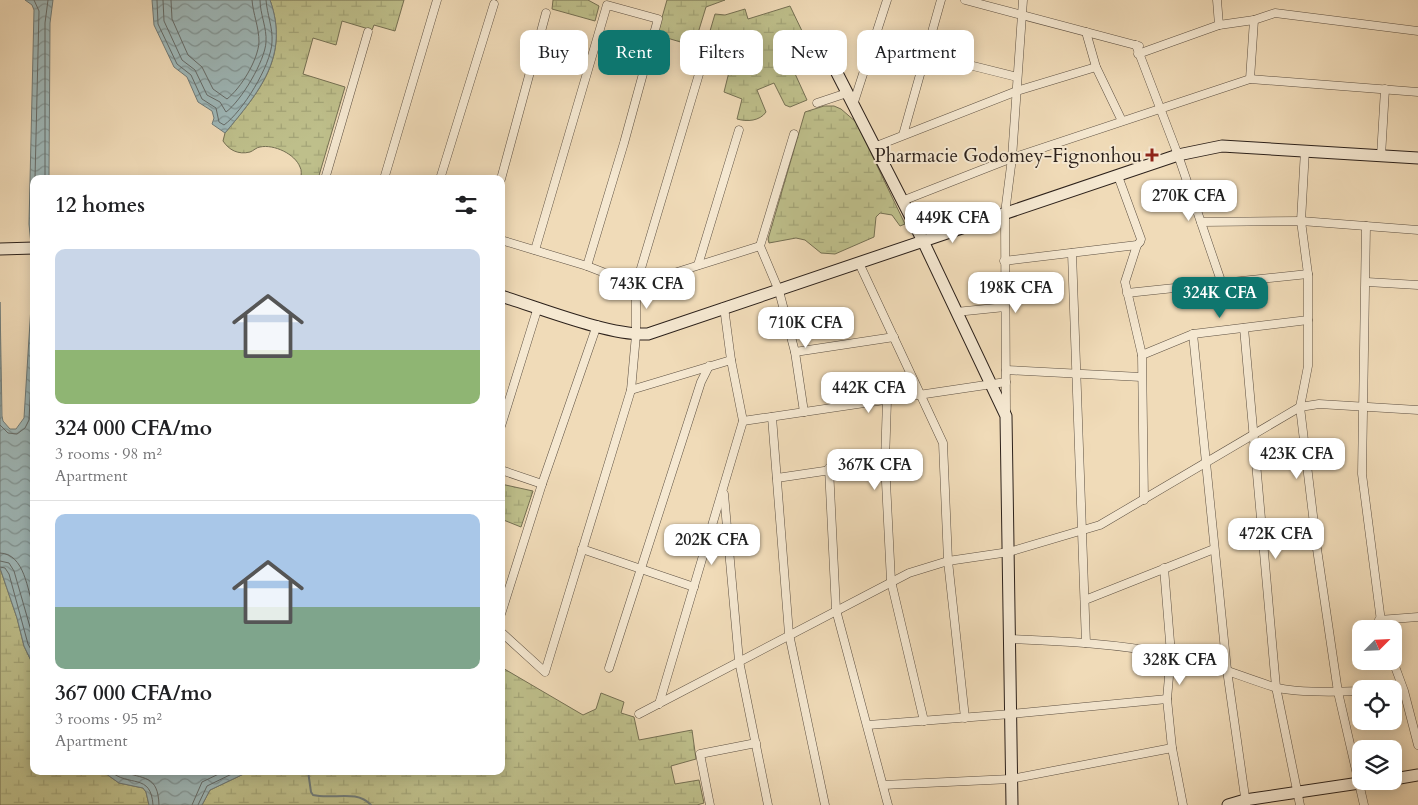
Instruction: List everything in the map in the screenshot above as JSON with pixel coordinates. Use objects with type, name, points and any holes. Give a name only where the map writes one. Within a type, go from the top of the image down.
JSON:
[{"type":"street","points":[[385,175],[437,0]]},
{"type":"street","points":[[853,105],[887,0]]},
{"type":"street","points":[[933,30],[941,0]]},
{"type":"street","points":[[969,0],[1151,49]]},
{"type":"street","points":[[1012,805],[1004,260],[1005,213],[1012,158],[1023,0]]},
{"type":"street","points":[[1217,0],[1219,25]]},
{"type":"street","points":[[441,175],[494,4]]},
{"type":"street","points":[[535,250],[607,5],[658,18],[624,143],[586,266]]},
{"type":"street","points":[[502,175],[546,13]]},
{"type":"street","points":[[1138,54],[1219,25],[1254,20],[1275,13],[1418,31]]},
{"type":"street","points":[[1250,78],[1254,20]]},
{"type":"street","points":[[326,175],[368,32]]},
{"type":"street","points":[[1086,32],[1096,67],[1122,121]]},
{"type":"street","points":[[1136,45],[1178,155],[1221,281]]},
{"type":"street","points":[[974,66],[1017,77]]},
{"type":"street","points":[[874,147],[1017,91],[1096,67]]},
{"type":"street","points":[[505,636],[545,672],[631,390],[636,334],[636,285],[699,75]]},
{"type":"street","points":[[838,75],[923,241],[1006,416]]},
{"type":"street","points":[[903,135],[920,75]]},
{"type":"street","points":[[902,201],[1012,158],[1250,78],[1418,92]]},
{"type":"street","points":[[1382,156],[1385,89]]},
{"type":"street","points":[[817,104],[847,93]]},
{"type":"street","points":[[698,265],[738,130]]},
{"type":"street","points":[[794,134],[760,246],[779,291],[795,352],[804,412]]},
{"type":"street","points":[[505,297],[596,326],[636,334],[648,334],[1178,155],[1222,146],[1418,158]]},
{"type":"street","points":[[1305,150],[1300,221],[1308,274],[1308,366],[1300,407],[1317,549],[1338,692],[1352,750]]},
{"type":"street","points":[[1118,176],[1141,239],[1137,244],[1127,273],[1127,293],[1137,326],[1142,355],[1144,500]]},
{"type":"street","points":[[1201,222],[1300,221],[1418,230]]},
{"type":"street","points":[[1366,226],[1367,282],[1362,474],[1379,620],[1418,617]]},
{"type":"street","points":[[505,241],[586,266],[636,285],[760,246]]},
{"type":"street","points":[[1004,260],[1137,244]]},
{"type":"street","points":[[0,249],[30,248]]},
{"type":"street","points":[[1072,253],[1086,643]]},
{"type":"street","points":[[859,263],[943,443],[948,561],[965,718]]},
{"type":"street","points":[[1127,293],[1221,281],[1308,274]]},
{"type":"street","points":[[1367,282],[1418,285]]},
{"type":"street","points":[[505,413],[538,307]]},
{"type":"street","points":[[659,704],[744,421],[731,360],[724,307]]},
{"type":"street","points":[[956,312],[1005,307]]},
{"type":"street","points":[[1142,355],[1194,334],[1308,320]]},
{"type":"street","points":[[505,601],[542,484],[596,326]]},
{"type":"street","points":[[1244,328],[1276,687],[1300,805]]},
{"type":"street","points":[[1194,334],[1227,670],[1246,803]]},
{"type":"street","points":[[795,352],[894,337]]},
{"type":"street","points":[[631,390],[731,360]]},
{"type":"street","points":[[609,668],[639,569],[701,382],[709,366]]},
{"type":"street","points":[[1006,370],[1077,372],[1141,377]]},
{"type":"street","points":[[744,421],[1006,382]]},
{"type":"street","points":[[887,400],[885,462],[891,581],[924,721]]},
{"type":"street","points":[[639,714],[909,573],[948,561],[1009,552],[1100,525],[1300,407],[1318,404],[1418,410]]},
{"type":"street","points":[[772,417],[789,634],[826,805]]},
{"type":"street","points":[[777,478],[829,468],[885,462]]},
{"type":"street","points":[[829,468],[836,610],[888,805]]},
{"type":"street","points":[[505,471],[542,484]]},
{"type":"street","points":[[723,489],[739,661],[768,805]]},
{"type":"street","points":[[1085,600],[1214,548]]},
{"type":"street","points":[[582,549],[694,588]]},
{"type":"street","points":[[1164,568],[1170,654],[1167,699],[1172,748],[1183,805]]},
{"type":"street","points":[[1010,639],[1086,643],[1170,654],[1227,670],[1276,687],[1352,691]]},
{"type":"street","points":[[1396,670],[1404,691],[1418,745]]},
{"type":"street","points":[[868,725],[1167,699]]},
{"type":"street","points":[[710,805],[700,754],[756,743]]},
{"type":"street","points":[[883,785],[1011,779],[1172,748]]},
{"type":"street","points":[[1402,777],[1418,775]]},
{"type":"street","points":[[1228,805],[1352,784]]},
{"type":"street","points":[[1361,790],[1364,805]]},
{"type":"green space","points":[[270,0],[404,0],[395,31],[374,25],[372,30],[342,21],[336,45],[313,38],[303,74],[345,87],[319,175],[301,175],[301,170],[294,158],[283,151],[266,146],[242,153],[231,149],[223,141],[225,133],[249,103],[268,72],[274,56],[276,39],[275,20]]},
{"type":"green space","points":[[553,0],[588,0],[599,6],[595,21],[552,9]]},
{"type":"green space","points":[[667,0],[725,0],[706,7],[699,30],[680,30],[680,42],[670,39],[670,30],[658,30]]},
{"type":"green space","points":[[790,6],[802,30],[773,30],[773,75],[796,75],[807,100],[790,107],[785,105],[774,83],[757,90],[766,112],[753,120],[737,119],[742,99],[724,92],[728,75],[763,75],[763,30],[710,30],[715,14],[725,15],[745,9],[748,19]]},
{"type":"green space","points":[[824,106],[834,106],[841,109],[856,122],[905,224],[900,226],[892,215],[880,213],[876,217],[874,237],[835,254],[821,253],[805,240],[796,238],[769,243],[768,239],[805,112]]},
{"type":"green space","points":[[505,485],[533,491],[521,527],[505,521]]},
{"type":"green space","points":[[0,568],[17,618],[24,646],[30,659],[30,775],[108,775],[119,783],[143,788],[149,805],[0,805]]},
{"type":"green space","points":[[505,669],[583,715],[596,709],[601,693],[624,702],[621,713],[634,717],[639,740],[692,730],[696,759],[671,766],[675,784],[699,780],[704,803],[697,805],[202,805],[210,790],[242,775],[505,775]]},
{"type":"water","points":[[25,0],[53,0],[50,23],[49,175],[30,175],[34,10],[32,5]]},
{"type":"water","points":[[152,0],[270,0],[275,20],[276,39],[274,56],[259,88],[225,133],[212,124],[214,118],[212,111],[198,102],[187,77],[174,67],[154,25]]},
{"type":"water","points":[[30,181],[30,234],[29,224]]},
{"type":"water","points":[[0,302],[3,421],[10,429],[16,429],[24,418],[30,322],[30,659],[24,646],[17,618],[0,568]]},
{"type":"water","points":[[108,775],[242,775],[210,790],[202,805],[149,805],[143,788],[119,783]]},
{"type":"waterway","points":[[309,775],[313,795],[358,797],[371,805]]},
{"type":"place","name":"Pharmacie Godomey-Fignonhou","points":[[1152,155]]}]
